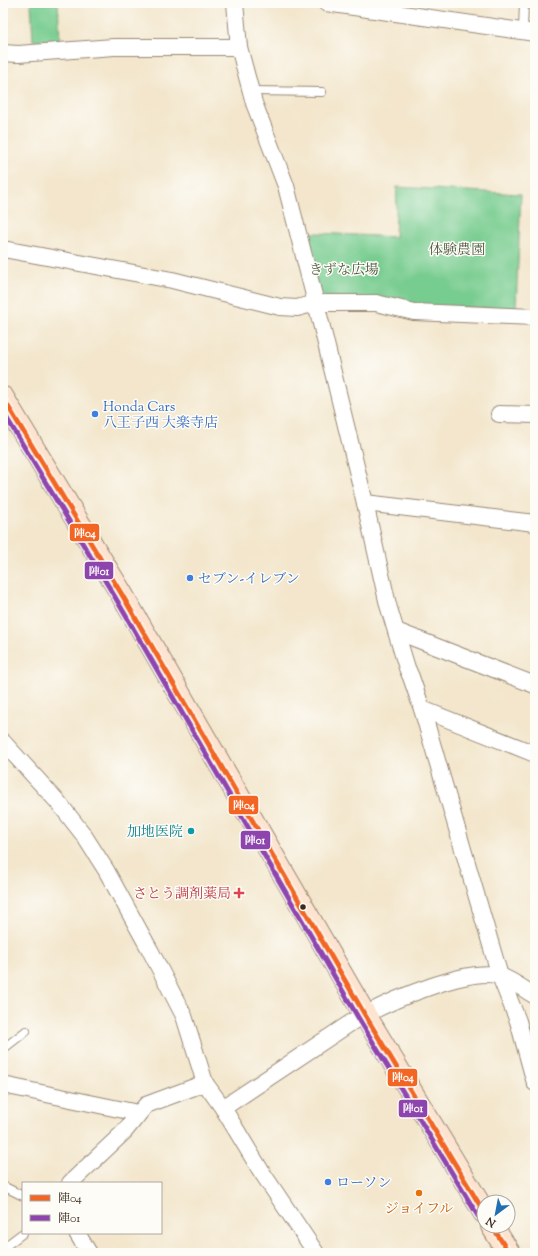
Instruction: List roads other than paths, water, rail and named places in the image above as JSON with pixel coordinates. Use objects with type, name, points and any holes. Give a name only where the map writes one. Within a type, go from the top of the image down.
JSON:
[{"type":"main road","points":[[3,398],[121,594],[365,1014],[476,1199]]},
{"type":"main road","points":[[497,1234],[508,1253]]},
{"type":"street","points":[[235,3],[238,47],[254,103],[286,186],[365,503],[388,605],[406,668],[411,677],[422,709],[500,976],[518,1021],[535,1083]]},
{"type":"street","points":[[326,3],[398,8],[529,32]]},
{"type":"street","points":[[3,53],[18,54],[114,47],[238,47]]},
{"type":"street","points":[[3,249],[172,280],[280,307],[297,308],[316,303],[376,303],[414,312],[535,317]]},
{"type":"street","points":[[499,414],[535,415]]},
{"type":"street","points":[[365,503],[535,523]]},
{"type":"street","points":[[396,631],[535,685]]},
{"type":"street","points":[[422,709],[535,754]]},
{"type":"street","points":[[3,742],[58,802],[83,834],[106,870],[184,1016],[205,1083],[223,1108],[261,1171],[316,1253]]},
{"type":"street","points":[[223,1108],[365,1014],[386,1004],[447,981],[480,974],[500,976],[535,996]]},
{"type":"street","points":[[71,1182],[124,1132],[138,1113],[146,1106],[205,1083]]},
{"type":"street","points":[[3,1085],[138,1113]]},
{"type":"street","points":[[78,1234],[89,1253]]},
{"type":"lane","points":[[524,3],[529,32]]},
{"type":"lane","points":[[251,91],[322,92]]},
{"type":"lane","points":[[3,1049],[26,1031]]},
{"type":"lane","points":[[3,1186],[22,1196]]},
{"type":"lane","points":[[3,1248],[22,1234]]},
{"type":"place","name":"Honda Cars 八王子西 大楽寺店","points":[[95,414]]},
{"type":"place","name":"セブン-イレブン","points":[[190,578]]},
{"type":"place","name":"加地医院","points":[[191,831]]},
{"type":"place","name":"さとう調剤薬局","points":[[239,893]]},
{"type":"place","name":"ローソン","points":[[328,1182]]},
{"type":"place","name":"ジョイフル","points":[[419,1193]]},
{"type":"park label","name":"体験農園","points":[[457,249]]},
{"type":"park label","name":"きずな広場","points":[[344,269]]}]
